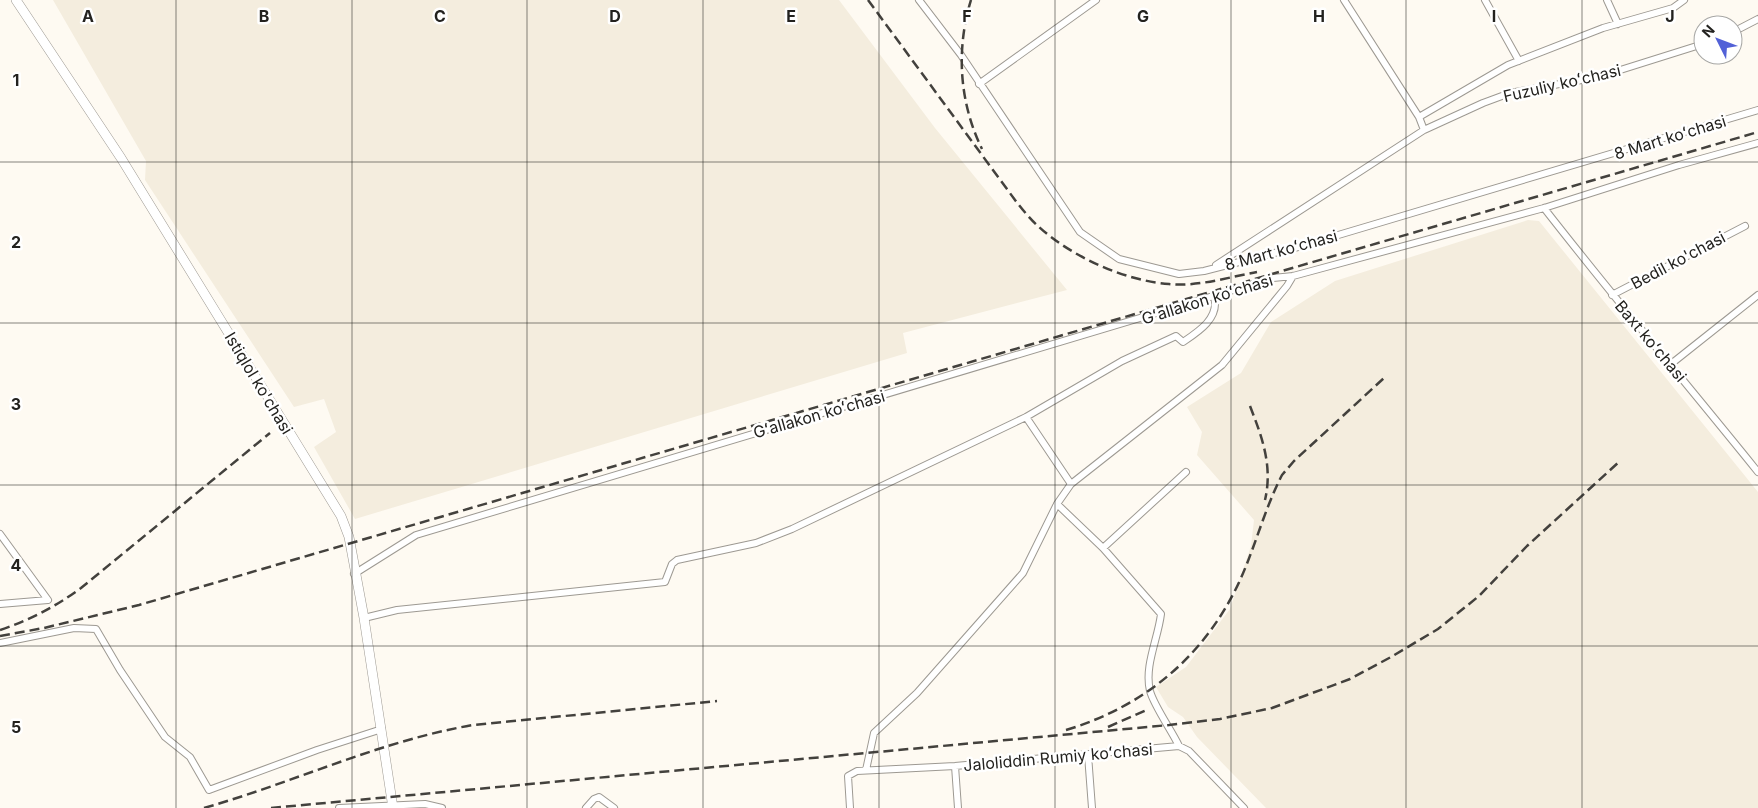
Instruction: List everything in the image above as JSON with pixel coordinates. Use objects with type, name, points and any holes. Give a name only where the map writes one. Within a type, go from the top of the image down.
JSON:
[{"type":"main road","name":"Istiqlol ko'chasi","points":[[16,0],[121,158],[289,434],[333,500],[349,537],[354,574],[364,618],[393,806]]},
{"type":"street","name":"8 Mart koʻchasi","points":[[919,0],[961,55],[1080,232],[1118,259],[1179,274],[1211,268],[1338,236],[1758,110]]},
{"type":"street","points":[[980,84],[1096,0]]},
{"type":"street","points":[[1344,0],[1419,117],[1424,130]]},
{"type":"street","points":[[1485,0],[1519,61]]},
{"type":"street","points":[[1607,0],[1618,24]]},
{"type":"street","name":"Fuzuliy koʻchasi","points":[[1419,117],[1519,61],[1618,24],[1673,8],[1684,0]]},
{"type":"street","points":[[1743,27],[1758,19]]},
{"type":"street","name":"Fuzuliy koʻchasi","points":[[1211,268],[1424,130],[1510,93],[1598,77],[1693,47]]},
{"type":"street","name":"Gʻallakon koʻchasi","points":[[354,574],[416,535],[1273,278],[1293,276],[1544,208],[1678,165],[1758,143]]},
{"type":"street","name":"Baxt koʻchasi","points":[[1544,208],[1612,295],[1671,364],[1758,472]]},
{"type":"street","name":"Bedil ko'chasi","points":[[1612,295],[1745,226]]},
{"type":"street","points":[[866,770],[874,733],[916,693],[1023,573],[1057,504],[1071,484],[1222,365],[1287,286],[1293,276]]},
{"type":"street","points":[[1671,364],[1758,295]]},
{"type":"street","points":[[364,618],[397,610],[665,582],[672,564],[677,560],[756,543],[792,529],[1026,417],[1140,351],[1174,336],[1181,342],[1186,340],[1214,315],[1216,307],[1214,297]]},
{"type":"street","points":[[1026,417],[1071,484]]},
{"type":"street","points":[[1103,548],[1186,472]]},
{"type":"street","points":[[1057,504],[1103,548],[1161,614],[1150,665],[1150,691],[1180,746],[1189,751],[1244,808]]},
{"type":"street","points":[[0,534],[48,600],[0,604]]},
{"type":"street","points":[[0,643],[74,628],[96,629],[120,670],[165,737],[190,756],[209,790],[317,750],[382,729]]},
{"type":"street","name":"Jaloliddin Rumiy koʻchasi","points":[[850,808],[848,776],[857,771],[955,766],[1180,746]]},
{"type":"street","points":[[1088,755],[1092,808]]},
{"type":"street","points":[[955,766],[958,808]]},
{"type":"street","points":[[586,808],[594,799],[599,797],[614,808]]},
{"type":"street","points":[[339,808],[425,804],[442,808]]},
{"type":"shaded area","points":[[53,0],[839,0],[935,128],[1067,290],[903,333],[907,353],[355,519],[314,447],[336,432],[324,399],[294,407],[145,180],[146,161]]},
{"type":"shaded area","points":[[1528,220],[1539,221],[1758,492],[1758,808],[1266,808],[1197,737],[1183,717],[1168,707],[1156,687],[1186,667],[1230,609],[1251,546],[1254,520],[1197,455],[1202,432],[1187,407],[1241,373],[1271,322],[1335,281]]},
{"type":"railway","points":[[868,0],[1015,200],[1032,220],[1051,237],[1082,257],[1099,265],[1134,278],[1152,282],[1180,285],[1191,284],[1257,272]]},
{"type":"railway","points":[[971,0],[963,37],[962,75],[968,113],[982,149]]},
{"type":"railway","points":[[0,636],[44,628],[139,605],[1758,132]]},
{"type":"railway","points":[[1066,730],[1095,720],[1122,707],[1171,674],[1192,653],[1211,630],[1241,578],[1282,475],[1294,461],[1384,378]]},
{"type":"railway","points":[[1250,406],[1259,429],[1267,463],[1268,475],[1265,500]]},
{"type":"railway","points":[[0,630],[42,612],[81,588],[270,433]]},
{"type":"railway","points":[[271,808],[1169,725],[1220,719],[1272,708],[1350,679],[1438,629],[1479,596],[1527,546],[1620,461]]},
{"type":"railway","points":[[204,808],[238,798],[371,751],[438,732],[473,725],[717,701]]},
{"type":"railway","points":[[1108,727],[1149,709]]}]
